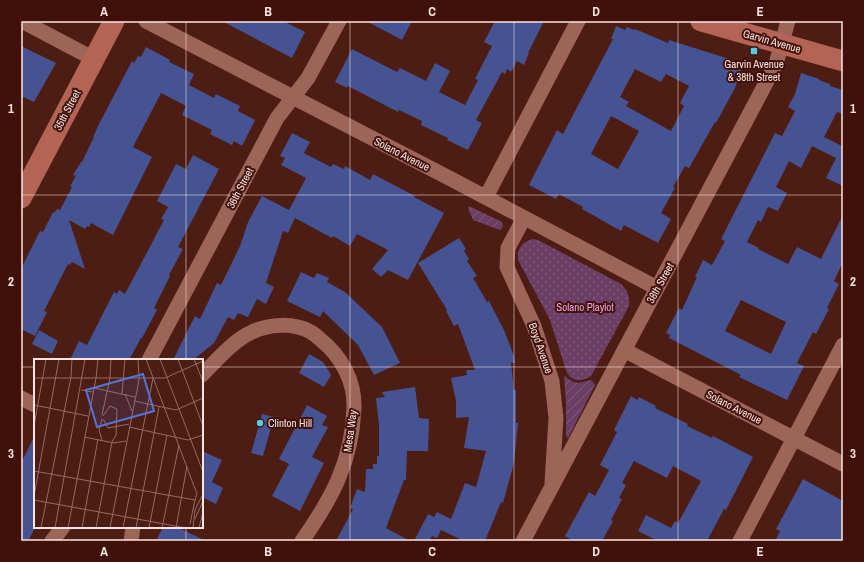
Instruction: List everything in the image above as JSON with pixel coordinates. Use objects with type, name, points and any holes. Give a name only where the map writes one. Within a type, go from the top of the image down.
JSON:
[{"type":"street","points":[[22,21],[94,59]]},
{"type":"street","name":"35th Street","points":[[21,198],[114,21]]},
{"type":"street","name":"Solano Avenue","points":[[146,21],[486,197],[657,288]]},
{"type":"street","name":"36th Street","points":[[150,359],[277,118],[308,78],[339,21]]},
{"type":"street","points":[[486,197],[578,21]]},
{"type":"street","name":"Garvin Avenue","points":[[701,21],[843,61]]},
{"type":"street","name":"38th Street","points":[[523,541],[776,64],[788,21]]},
{"type":"street","name":"Boyd Avenue","points":[[524,218],[508,248],[507,267],[534,326],[552,381],[556,418],[552,488]]},
{"type":"street","name":"Mesa Way","points":[[203,374],[228,349],[249,334],[268,326],[288,325],[311,332],[331,348],[344,367],[352,389],[354,406],[353,424],[346,460],[339,480],[330,498],[302,541]]},
{"type":"street","points":[[740,541],[843,345]]},
{"type":"street","name":"Solano Avenue","points":[[624,350],[843,464]]},
{"type":"street","points":[[21,398],[34,404]]},
{"type":"street","points":[[52,541],[62,528]]},
{"type":"street","points":[[131,541],[133,528]]},
{"type":"green space","points":[[469,206],[502,222],[503,226],[500,230],[473,220],[468,208]]},
{"type":"green space","name":"Solano Playlot","points":[[533,239],[538,240],[621,284],[628,294],[629,306],[591,376],[584,379],[578,380],[572,378],[567,373],[550,320],[518,260],[518,252],[521,246]]},
{"type":"green space","points":[[564,376],[577,383],[591,380],[595,385],[568,438],[566,436]]},
{"type":"building","points":[[222,21],[283,21],[305,32],[292,58]]},
{"type":"building","points":[[366,21],[412,21],[402,40]]},
{"type":"building","points":[[495,21],[544,21],[528,53],[524,65],[517,61],[511,72],[507,69],[505,74],[502,72],[476,120],[482,123],[468,150],[447,140],[448,138],[421,125],[422,121],[399,110],[398,112],[348,86],[347,88],[335,82],[352,49],[397,72],[400,68],[426,81],[435,63],[450,71],[439,92],[465,105],[478,80],[475,79],[492,46],[484,42]]},
{"type":"building","points":[[616,26],[625,30],[627,27],[668,43],[669,40],[739,62],[738,65],[742,66],[735,88],[716,123],[715,122],[689,168],[685,166],[673,187],[675,188],[661,213],[671,219],[658,243],[624,225],[621,231],[559,194],[556,199],[529,185],[557,130],[563,134],[613,39],[611,39]],"holes":[[[635,69],[661,82],[666,74],[689,86],[680,103],[684,106],[671,131],[626,106],[629,102],[620,97]],[[611,116],[639,131],[618,169],[591,154]]]},
{"type":"building","points":[[21,46],[56,63],[34,102],[21,96]]},
{"type":"building","points":[[146,47],[170,60],[169,62],[194,74],[189,85],[214,98],[216,94],[240,106],[238,111],[255,120],[242,146],[234,141],[232,145],[210,134],[212,130],[182,115],[186,106],[161,93],[133,147],[152,157],[113,235],[91,223],[89,227],[87,226],[85,229],[69,220],[85,269],[72,262],[70,265],[68,264],[44,311],[47,312],[35,336],[21,329],[21,269],[40,231],[43,232],[53,212],[54,213],[57,209],[60,210],[72,187],[70,186],[76,176],[73,175],[82,162],[99,124],[132,61],[134,63],[138,56],[141,57]]},
{"type":"building","points":[[801,73],[843,90],[843,114],[837,112],[824,137],[842,146],[843,145],[843,186],[826,178],[836,158],[812,146],[801,168],[789,161],[776,187],[787,193],[778,211],[768,207],[761,222],[758,220],[747,242],[788,264],[797,247],[821,259],[843,215],[843,262],[834,281],[839,284],[827,308],[829,309],[816,334],[813,332],[797,363],[804,366],[787,400],[739,377],[741,375],[669,338],[670,335],[666,333],[679,308],[682,310],[703,260],[712,265],[725,241],[721,239],[775,133],[782,136],[795,111],[788,107],[795,94]],"holes":[[[741,300],[786,322],[771,354],[725,331]]]},
{"type":"building","points":[[292,133],[310,142],[304,153],[331,167],[333,164],[344,169],[345,166],[370,180],[373,174],[444,213],[408,280],[388,270],[381,277],[372,269],[388,250],[357,234],[350,246],[295,218],[288,233],[283,231],[266,283],[274,287],[266,304],[257,299],[248,317],[238,313],[234,320],[228,317],[214,343],[194,359],[174,359],[195,316],[200,319],[217,283],[221,285],[240,246],[248,222],[262,196],[289,210],[306,178],[281,165],[285,158],[280,156]]},
{"type":"building","points":[[193,155],[219,169],[178,247],[183,249],[154,308],[157,310],[130,359],[70,359],[79,341],[87,345],[114,292],[117,294],[119,290],[125,294],[164,220],[161,219],[168,207],[157,201],[176,164],[186,169]]},
{"type":"building","points":[[459,238],[466,249],[464,251],[469,259],[467,261],[477,276],[473,278],[487,302],[489,301],[504,330],[514,356],[515,363],[511,363],[514,390],[516,390],[516,423],[518,423],[514,463],[503,503],[501,502],[485,541],[464,541],[441,530],[437,538],[432,536],[429,541],[414,541],[428,514],[434,517],[437,512],[451,519],[465,483],[476,487],[486,451],[464,448],[469,417],[456,418],[456,401],[451,378],[467,375],[466,370],[475,370],[458,324],[454,326],[446,311],[447,310],[418,263]]},
{"type":"building","points":[[301,272],[314,278],[317,273],[329,278],[327,282],[345,292],[382,327],[400,363],[374,375],[358,345],[323,311],[320,317],[287,301]]},
{"type":"building","points":[[39,330],[58,341],[52,354],[32,344]]},
{"type":"building","points":[[309,354],[323,362],[331,375],[324,387],[299,373]]},
{"type":"building","points":[[415,387],[419,418],[429,419],[428,451],[407,451],[406,480],[404,480],[386,528],[410,541],[336,541],[353,509],[350,508],[357,489],[365,492],[366,469],[373,469],[373,464],[377,464],[377,456],[379,456],[379,425],[376,398],[385,397],[382,392]]},
{"type":"building","points":[[631,396],[637,400],[639,397],[656,406],[655,408],[688,424],[687,426],[712,438],[713,436],[753,457],[726,510],[724,509],[707,541],[658,541],[638,531],[646,515],[671,528],[675,521],[678,523],[701,481],[673,466],[667,478],[634,461],[622,483],[626,485],[619,498],[622,499],[611,520],[613,521],[602,541],[573,541],[565,536],[589,492],[595,496],[609,470],[600,465],[617,432],[614,430]]},
{"type":"building","points":[[307,405],[327,416],[322,425],[328,427],[312,457],[324,463],[300,511],[272,496],[289,464],[279,459]]},
{"type":"building","points":[[262,414],[274,417],[263,456],[251,453]]},
{"type":"building","points":[[34,437],[35,528],[28,541],[21,541],[21,463]]},
{"type":"building","points":[[203,451],[222,460],[212,482],[223,488],[216,504],[204,498],[203,500]]},
{"type":"building","points":[[803,479],[843,501],[843,541],[775,541],[780,531],[776,529]]},
{"type":"building","points":[[162,528],[179,528],[206,541],[156,541]]},
{"type":"place","name":"Garvin Avenue & 38th Street","points":[[754,51]]},
{"type":"place","name":"Clinton Hill","points":[[260,423]]}]
